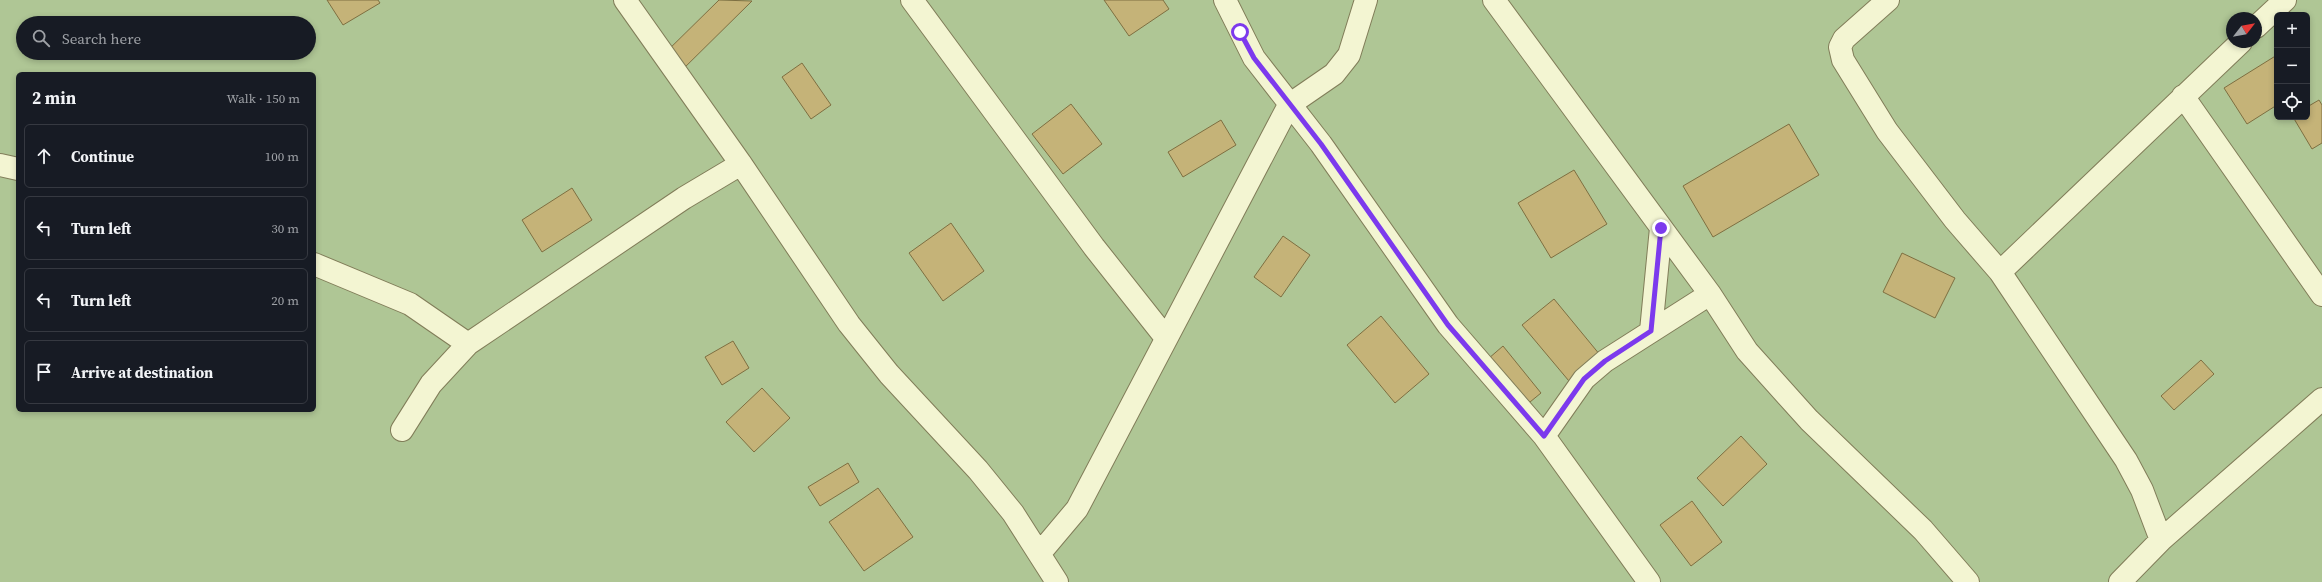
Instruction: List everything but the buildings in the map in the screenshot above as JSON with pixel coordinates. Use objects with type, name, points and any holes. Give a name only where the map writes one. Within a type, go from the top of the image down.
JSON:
[{"type":"street","points":[[625,0],[741,164],[849,324],[889,374],[978,470],[1013,513],[1040,553],[1057,582]]},
{"type":"street","points":[[912,0],[1094,247],[1166,338]]},
{"type":"street","points":[[1225,0],[1254,58],[1289,105],[1321,144],[1448,325],[1544,436],[1649,582]]},
{"type":"street","points":[[1040,553],[1077,509],[1289,105],[1334,74],[1349,55],[1366,0]]},
{"type":"street","points":[[1494,0],[1710,294],[1747,351],[1809,420],[1923,530],[1968,582]]},
{"type":"street","points":[[1888,0],[1844,39],[1840,47],[1842,60],[1887,131],[1955,220],[2000,272],[2126,460],[2142,490],[2161,540]]},
{"type":"street","points":[[2262,21],[2285,0]]},
{"type":"street","points":[[2000,272],[2235,48]]},
{"type":"street","points":[[2183,96],[2322,295]]},
{"type":"street","points":[[402,430],[431,384],[468,344],[684,198],[741,164]]},
{"type":"street","points":[[0,165],[16,169]]},
{"type":"street","points":[[1651,331],[1661,228]]},
{"type":"street","points":[[316,265],[410,304],[468,344]]},
{"type":"street","points":[[1544,436],[1584,379],[1605,361],[1710,294]]},
{"type":"street","points":[[2120,582],[2161,540],[2322,399]]},
{"type":"green space","points":[[0,0],[2322,0],[2322,582],[0,582]]},
{"type":"route","points":[[1240,32],[1254,58],[1289,105],[1321,144],[1448,325],[1544,436],[1584,379],[1605,361],[1651,331],[1661,228]]}]
